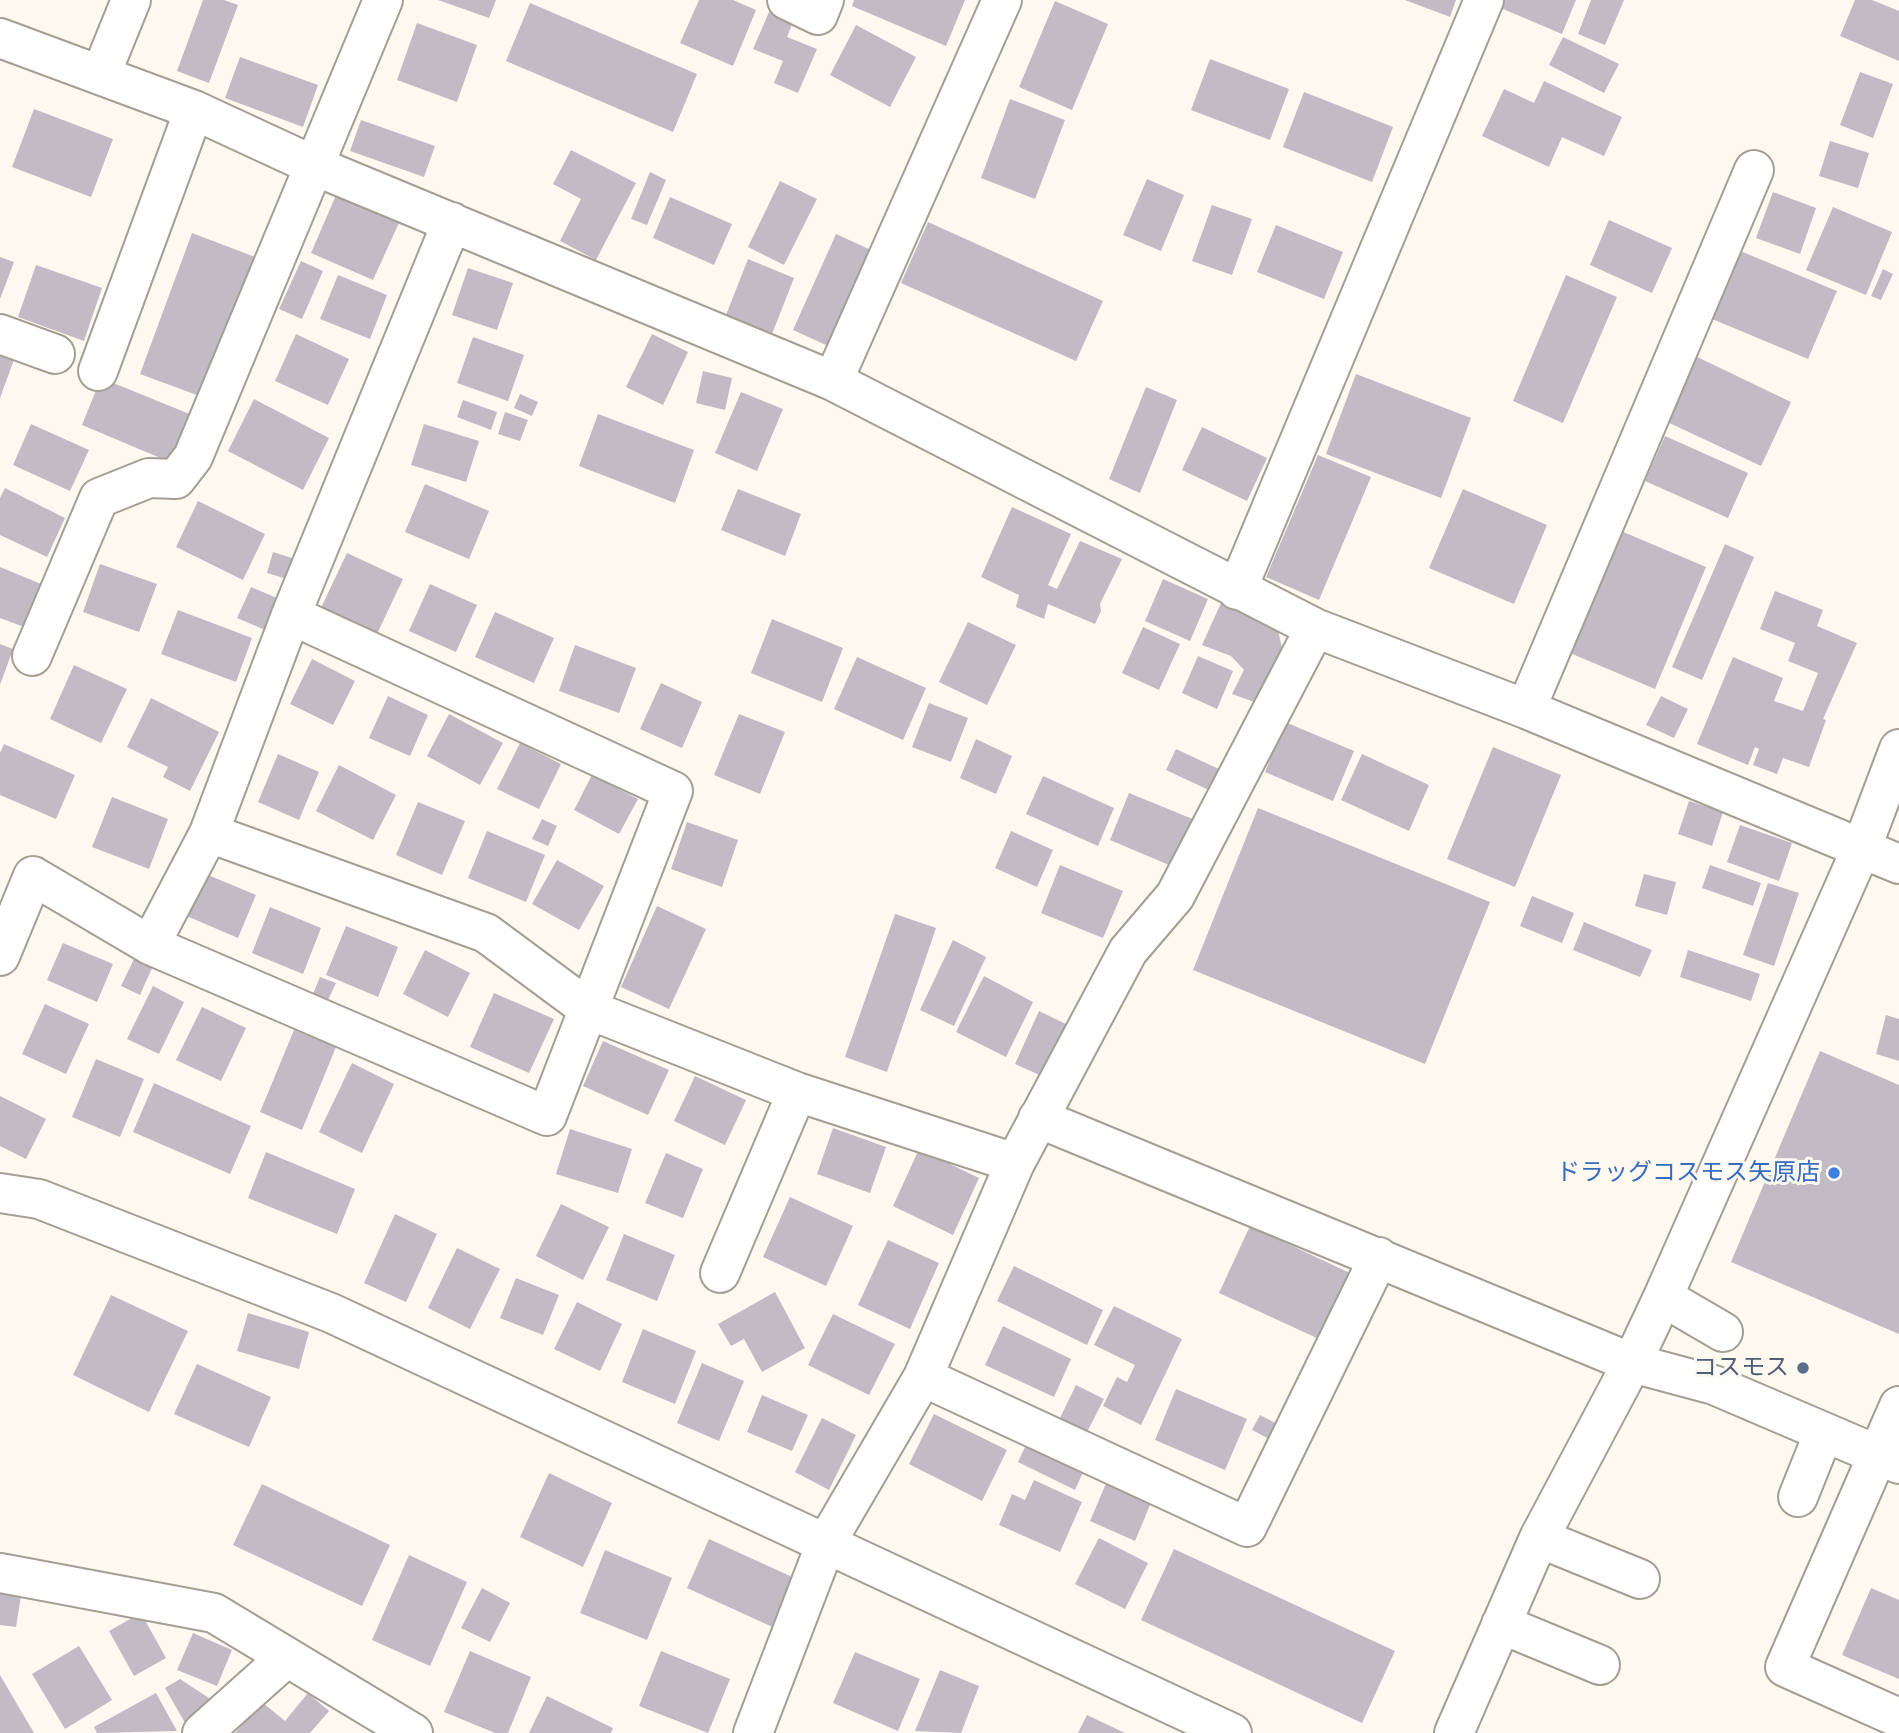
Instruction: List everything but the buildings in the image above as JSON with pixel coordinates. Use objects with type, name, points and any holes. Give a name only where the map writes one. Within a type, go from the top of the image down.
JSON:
[{"type":"street","points":[[101,74],[131,0]]},
{"type":"street","points":[[33,656],[99,498],[149,478],[176,479],[193,457],[383,0]]},
{"type":"street","points":[[787,0],[818,15],[824,0]]},
{"type":"street","points":[[833,381],[1002,0]]},
{"type":"street","points":[[1237,590],[1484,0]]},
{"type":"street","points":[[0,38],[194,110],[314,166],[833,381],[1315,628],[1526,709],[1899,864]]},
{"type":"street","points":[[99,371],[194,110]]},
{"type":"street","points":[[1526,709],[1754,170]]},
{"type":"street","points":[[150,945],[209,833],[291,615],[452,222]]},
{"type":"street","points":[[0,334],[55,354]]},
{"type":"street","points":[[0,956],[33,876],[150,945],[547,1116],[673,791],[291,615]]},
{"type":"street","points":[[753,1733],[826,1543],[923,1377],[1015,1163],[1128,951],[1175,896],[1315,628]]},
{"type":"street","points":[[1454,1733],[1539,1538],[1632,1363],[1663,1297],[1862,847],[1899,749]]},
{"type":"street","points":[[209,833],[486,933],[590,1010],[797,1092],[1015,1163]]},
{"type":"street","points":[[720,1273],[797,1092]]},
{"type":"street","points":[[1038,1118],[1632,1363],[1722,1357]]},
{"type":"street","points":[[0,1193],[39,1199],[331,1313],[1232,1733]]},
{"type":"street","points":[[923,1377],[1247,1527],[1379,1257]]},
{"type":"street","points":[[1663,1297],[1722,1357],[1824,1432],[1888,1459]]},
{"type":"street","points":[[1899,1406],[1888,1459],[1784,1668],[1899,1717]]},
{"type":"street","points":[[1798,1497],[1824,1432]]},
{"type":"street","points":[[1539,1538],[1640,1579]]},
{"type":"street","points":[[0,1573],[214,1613],[413,1733]]},
{"type":"street","points":[[1501,1625],[1600,1665]]},
{"type":"street","points":[[202,1733],[287,1657]]},
{"type":"place","name":"ドラッグコスモス矢原店","points":[[1834,1173]]},
{"type":"place","name":"コスモス","points":[[1803,1368]]}]
